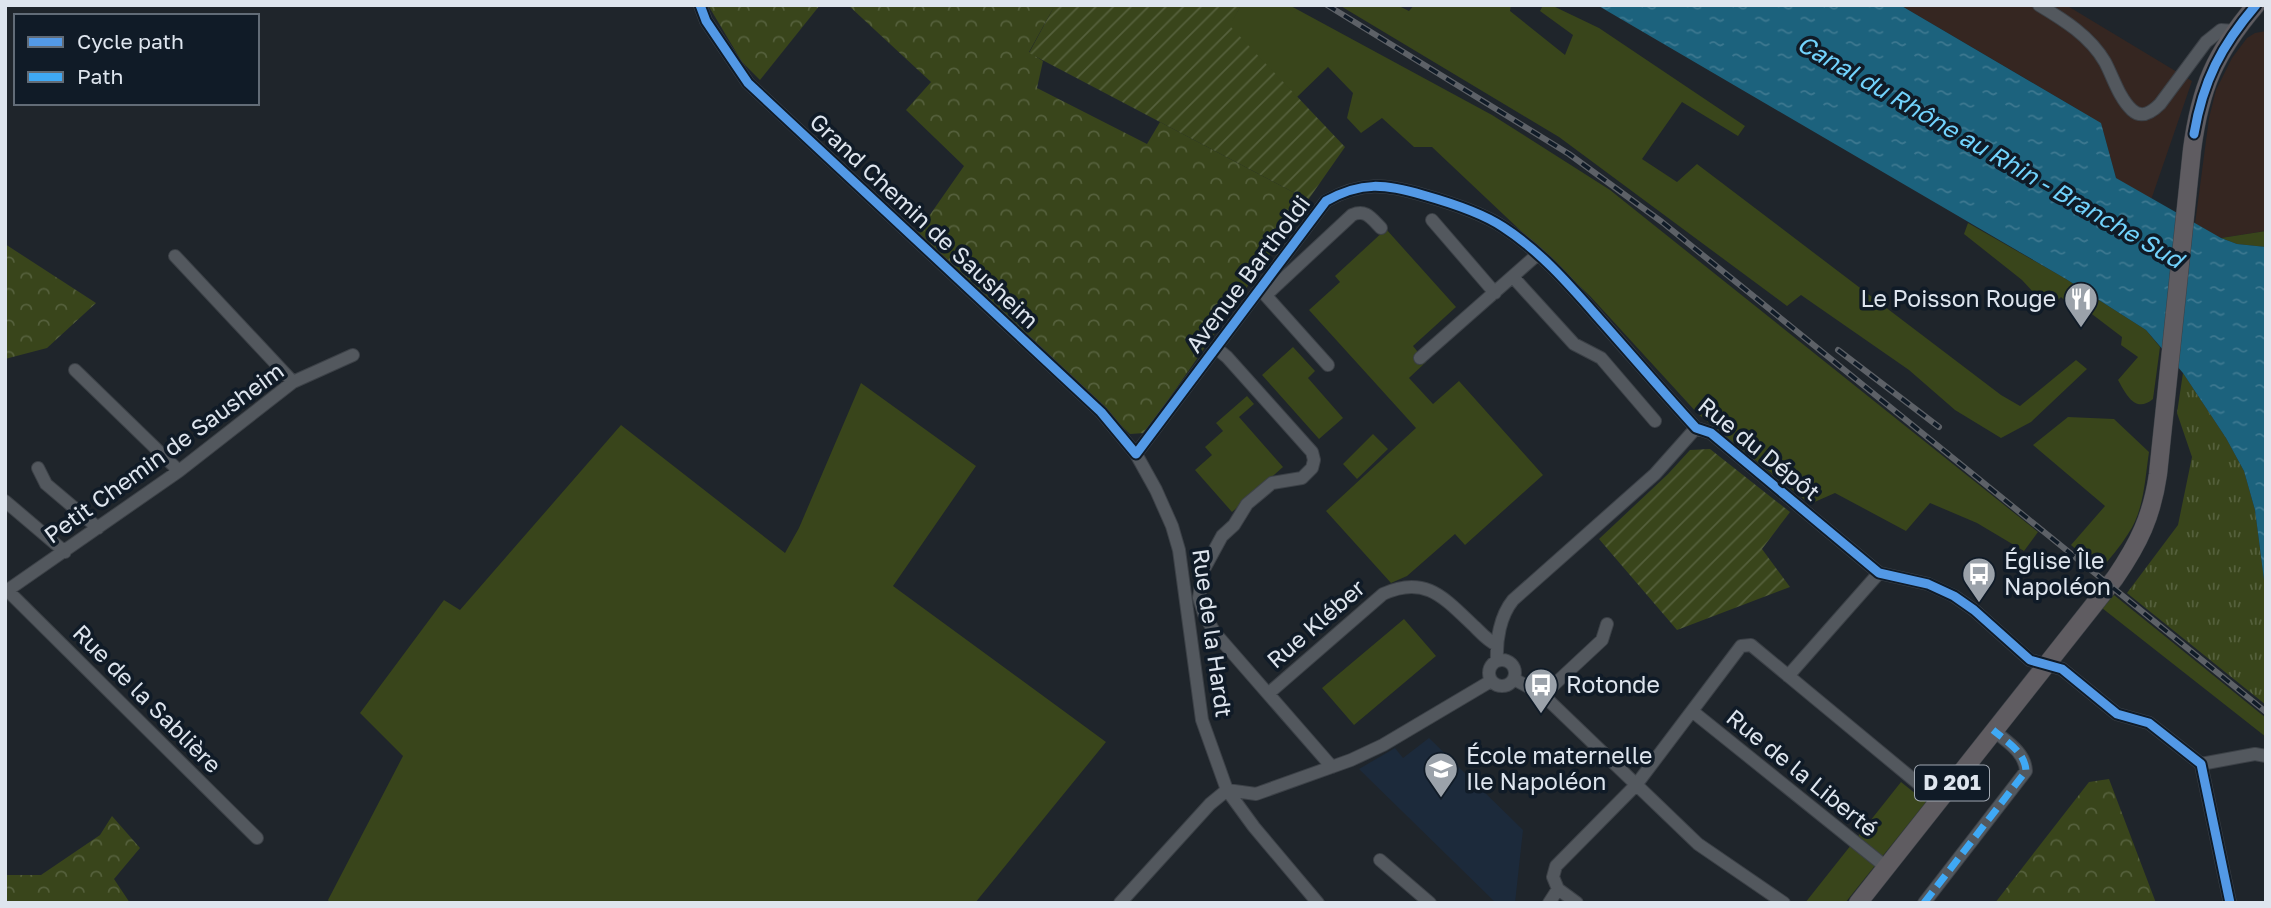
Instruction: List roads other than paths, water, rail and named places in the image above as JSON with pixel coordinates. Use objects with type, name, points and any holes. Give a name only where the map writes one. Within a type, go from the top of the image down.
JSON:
[{"type":"main road","name":"D 201","points":[[1858,903],[2132,554],[2144,532],[2155,494],[2199,105],[2211,71],[2235,31],[2258,6]]},
{"type":"street","name":"Grand Chemin de Sausheim","points":[[700,5],[706,21],[748,83],[1101,412],[1136,454]]},
{"type":"street","points":[[2039,5],[2089,41],[2104,61],[2132,110],[2140,114],[2151,113],[2206,42],[2221,30],[2235,31]]},
{"type":"street","name":"Avenue Bartholdi","points":[[1136,454],[1216,348],[1264,291],[1309,222],[1326,201],[1346,189],[1370,186],[1400,189],[1441,200],[1501,225],[1538,254]]},
{"type":"street","points":[[1328,365],[1264,291],[1344,220],[1359,212],[1366,213],[1381,228]]},
{"type":"street","points":[[1432,220],[1496,293]]},
{"type":"street","points":[[1309,222],[1324,240]]},
{"type":"street","points":[[1420,358],[1538,254]]},
{"type":"street","name":"Rue du Dépôt","points":[[1538,254],[1575,290],[1696,428],[1711,433],[1879,573]]},
{"type":"street","points":[[175,256],[293,382]]},
{"type":"street","points":[[1513,277],[1574,344],[1601,358],[1655,421]]},
{"type":"street","points":[[1216,348],[1312,452],[1314,460],[1312,468],[1302,478],[1272,483],[1247,505],[1234,525],[1222,536],[1206,563],[1201,578],[1199,598],[1203,614],[1215,633],[1332,767]]},
{"type":"street","name":"Petit Chemin de Sausheim","points":[[6,592],[179,471],[293,382],[353,355]]},
{"type":"street","points":[[75,370],[179,471]]},
{"type":"street","points":[[1497,661],[1497,645],[1503,619],[1513,600],[1655,474],[1696,428]]},
{"type":"street","name":"Rue de la Hardt","points":[[1136,454],[1156,490],[1177,539],[1202,720],[1227,790],[1246,817],[1318,903]]},
{"type":"street","points":[[38,468],[46,484],[99,528]]},
{"type":"street","points":[[5,501],[65,552]]},
{"type":"street","points":[[1788,676],[1879,573],[1928,584],[1954,596],[1974,610],[2030,660],[2062,669],[2118,714],[2149,723],[2201,764],[2230,903]]},
{"type":"street","name":"Rue Kléber","points":[[1269,693],[1383,594],[1399,587],[1417,587],[1436,593],[1497,645]]},
{"type":"street","name":"Rue de la Sablière","points":[[6,592],[257,838]]},
{"type":"street","points":[[1543,695],[1602,640],[1607,624]]},
{"type":"street","points":[[1577,903],[1558,889],[1553,877],[1556,866],[1636,785],[1741,646],[1752,645],[1938,800]]},
{"type":"street","points":[[1497,661],[1511,664],[1516,673],[1507,686],[1502,687],[1491,681],[1489,668],[1497,661]]},
{"type":"street","points":[[1514,679],[1543,695],[1698,844],[1784,903]]},
{"type":"street","points":[[1120,903],[1210,804],[1227,790],[1256,794],[1332,767],[1383,745],[1491,681]]},
{"type":"street","name":"Rue de la Liberté","points":[[1692,711],[1886,867]]},
{"type":"street","points":[[1924,903],[2026,771],[2026,763],[2021,754],[1993,730]]},
{"type":"street","points":[[2201,764],[2255,754],[2266,756]]},
{"type":"street","points":[[1246,817],[1256,794]]},
{"type":"street","points":[[1380,860],[1430,903]]},
{"type":"street","points":[[1549,903],[1558,889]]},
{"type":"water","name":"Canal du Rhône au Rhin - Branche Sud","points":[[1597,5],[1900,5],[2101,123],[2116,178],[2221,238],[2237,244],[2266,247],[2266,595],[2255,510],[2244,471],[2226,438],[2183,373],[2146,330],[2066,279]]},
{"type":"railway","points":[[1327,5],[1569,154],[1662,222],[2266,712]]},
{"type":"railway","points":[[1838,350],[1939,427]]},
{"type":"place","name":"Le Poisson Rouge","points":[[2081,329]]},
{"type":"place","name":"Église Île Napoléon","points":[[1979,604]]},
{"type":"place","name":"Rotonde","points":[[1541,715]]},
{"type":"place","name":"École maternelle Ile Napoléon","points":[[1441,799]]}]
